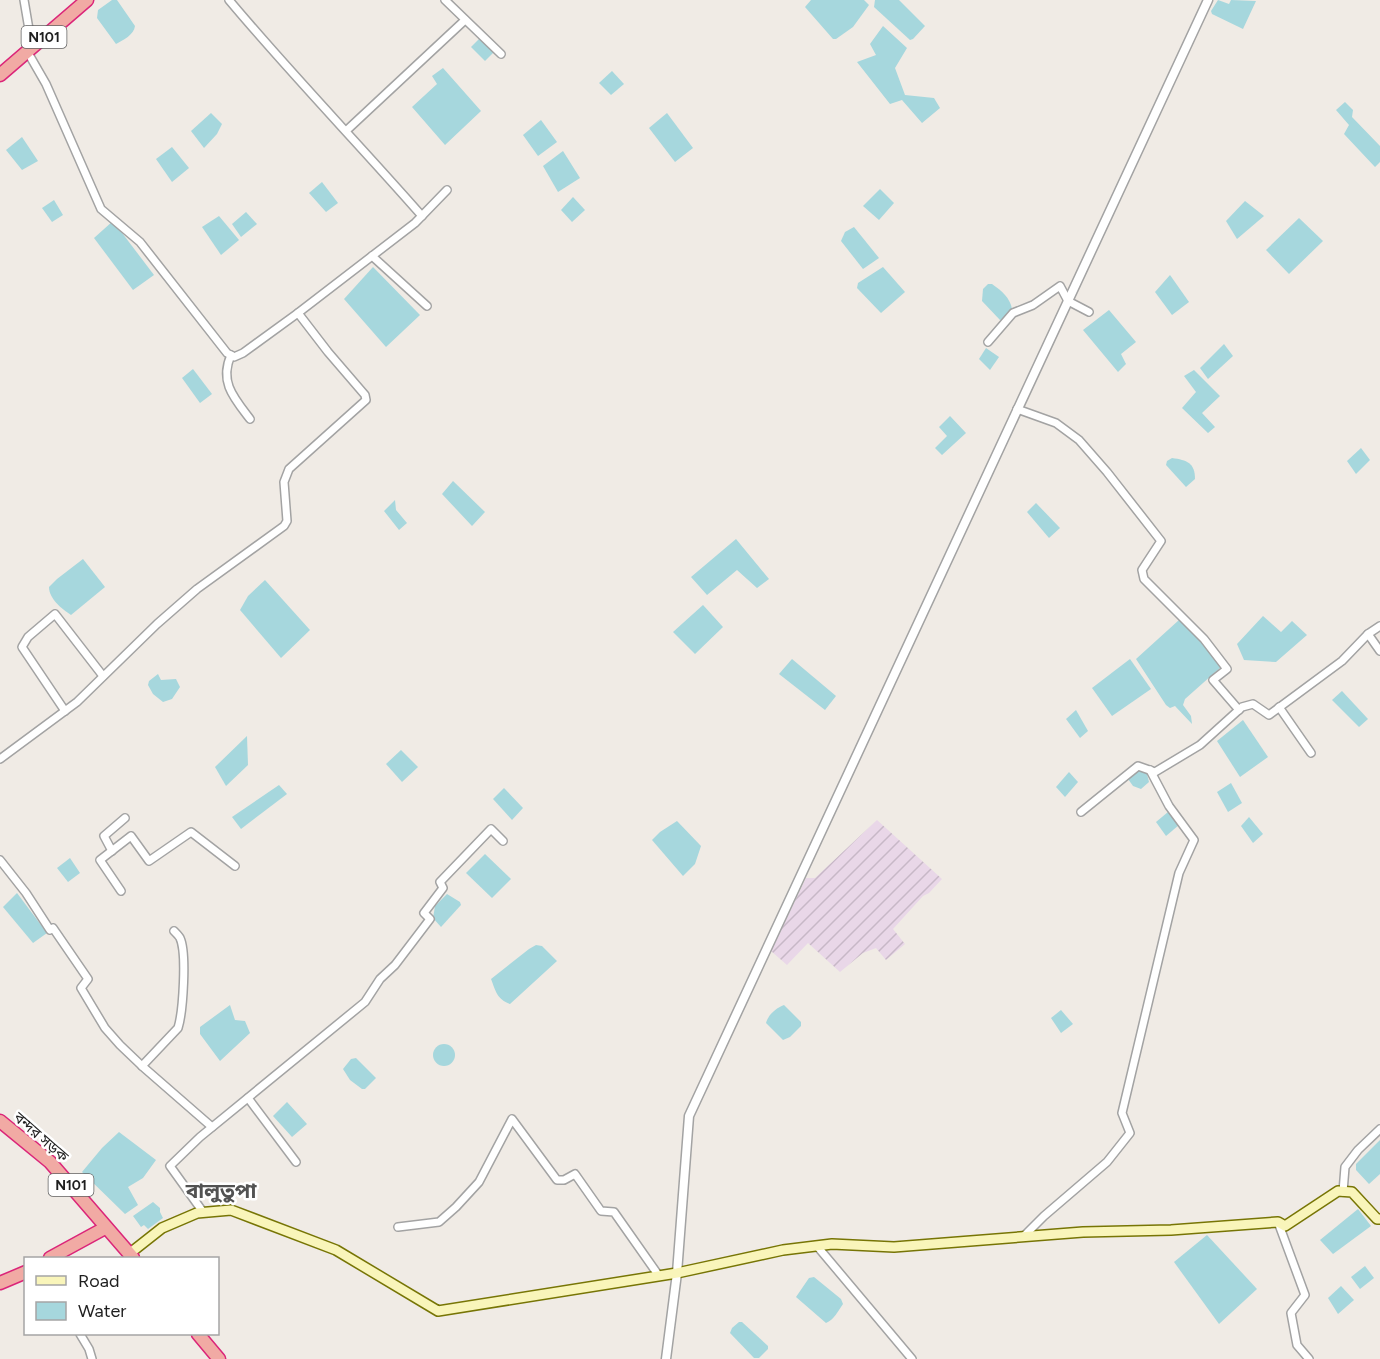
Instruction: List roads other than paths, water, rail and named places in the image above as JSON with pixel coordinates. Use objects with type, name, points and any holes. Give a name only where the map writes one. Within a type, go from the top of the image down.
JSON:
[{"type":"highway","name":"N101","points":[[0,75],[87,0]]},
{"type":"highway","name":"বন্দর সড়ক","points":[[0,1121],[51,1162],[131,1256]]},
{"type":"highway","points":[[52,1257],[105,1228]]},
{"type":"highway","points":[[0,1283],[24,1273]]},
{"type":"highway","points":[[199,1335],[219,1359]]},
{"type":"main road","points":[[131,1256],[162,1228],[197,1213],[231,1210],[336,1250],[438,1311],[677,1273],[783,1250],[832,1244],[894,1247],[1278,1222],[1285,1226],[1338,1191],[1352,1192],[1377,1219],[1380,1219]]},
{"type":"street","points":[[24,0],[30,49],[101,209],[140,242],[234,357],[243,353],[298,313],[372,256],[422,216],[447,190]]},
{"type":"street","points":[[229,0],[287,68],[347,130],[422,216]]},
{"type":"street","points":[[445,0],[501,54]]},
{"type":"street","points":[[666,1359],[677,1273],[689,1116],[1208,0]]},
{"type":"street","points":[[347,130],[465,20]]},
{"type":"street","points":[[372,256],[427,306]]},
{"type":"street","points":[[988,342],[1013,313],[1033,305],[1060,286],[1068,301],[1089,312]]},
{"type":"street","points":[[0,759],[64,711],[197,589],[284,526],[287,521],[284,482],[289,469],[364,403],[365,395],[298,313]]},
{"type":"street","points":[[231,355],[227,370],[228,390],[250,419]]},
{"type":"street","points":[[1017,409],[1056,423],[1079,440],[1161,541],[1142,570],[1144,579],[1204,639],[1227,669],[1213,680],[1239,710]]},
{"type":"street","points":[[64,711],[22,647],[28,636],[54,614],[103,676]]},
{"type":"street","points":[[1081,812],[1138,766],[1155,772],[1200,745],[1239,710],[1253,704],[1269,715],[1342,661],[1368,634],[1380,626]]},
{"type":"street","points":[[1368,634],[1380,651]]},
{"type":"street","points":[[1279,707],[1311,753]]},
{"type":"street","points":[[1023,1237],[1107,1162],[1130,1133],[1122,1113],[1179,873],[1194,840],[1169,806],[1150,770]]},
{"type":"street","points":[[112,851],[104,836],[125,818]]},
{"type":"street","points":[[203,1212],[170,1166],[212,1127],[365,1002],[380,979],[395,965],[430,919],[424,913],[442,888],[440,882],[491,829],[503,841]]},
{"type":"street","points":[[121,891],[100,860],[131,836],[148,861],[191,832],[235,866]]},
{"type":"street","points":[[0,860],[26,893],[50,930],[53,928],[88,979],[81,988],[105,1028],[142,1066],[212,1127]]},
{"type":"street","points":[[142,1066],[177,1028],[180,1020],[184,995],[182,947],[180,937],[174,931]]},
{"type":"street","points":[[249,1098],[296,1162]]},
{"type":"street","points":[[398,1227],[439,1222],[456,1207],[479,1182],[512,1119],[557,1180],[564,1180],[575,1174],[601,1211],[614,1212],[659,1276]]},
{"type":"street","points":[[1343,1192],[1345,1167],[1358,1150],[1380,1129]]},
{"type":"street","points":[[1278,1222],[1305,1295],[1291,1313],[1297,1345],[1309,1359]]},
{"type":"street","points":[[817,1246],[912,1359]]},
{"type":"street","points":[[81,1335],[92,1359]]},
{"type":"water","points":[[112,0],[117,0],[135,26],[130,35],[116,44],[97,18],[98,10]]},
{"type":"water","points":[[811,0],[864,0],[869,5],[853,27],[833,39],[805,7]]},
{"type":"water","points":[[875,0],[899,0],[925,26],[910,40],[874,7]]},
{"type":"water","points":[[1218,0],[1229,4],[1231,0],[1256,1],[1243,29],[1212,14],[1211,11]]},
{"type":"water","points":[[883,26],[907,48],[895,68],[905,95],[934,98],[940,108],[922,123],[902,100],[890,104],[857,62],[876,55],[870,44]]},
{"type":"water","points":[[480,38],[495,51],[485,61],[471,47]]},
{"type":"water","points":[[443,68],[481,111],[445,145],[412,107],[437,84],[432,76]]},
{"type":"water","points":[[612,71],[624,84],[611,95],[599,83]]},
{"type":"water","points":[[1345,102],[1353,110],[1352,117],[1380,146],[1380,162],[1375,167],[1344,134],[1349,125],[1336,110]]},
{"type":"water","points":[[211,113],[222,124],[217,134],[204,148],[191,131]]},
{"type":"water","points":[[667,113],[693,148],[675,162],[649,128]]},
{"type":"water","points":[[541,120],[557,142],[538,156],[523,135]]},
{"type":"water","points":[[22,137],[38,161],[22,170],[6,150]]},
{"type":"water","points":[[172,147],[189,168],[172,182],[156,159]]},
{"type":"water","points":[[563,151],[580,178],[558,192],[543,166]]},
{"type":"water","points":[[322,182],[338,203],[326,212],[309,193]]},
{"type":"water","points":[[880,189],[894,203],[879,220],[863,206]]},
{"type":"water","points":[[573,197],[585,210],[572,222],[561,210]]},
{"type":"water","points":[[54,200],[63,215],[52,222],[42,208]]},
{"type":"water","points":[[1245,201],[1264,216],[1237,239],[1226,221]]},
{"type":"water","points":[[246,212],[257,224],[241,237],[232,224]]},
{"type":"water","points":[[219,216],[239,240],[221,255],[202,227]]},
{"type":"water","points":[[1299,218],[1323,241],[1289,274],[1266,250]]},
{"type":"water","points":[[113,221],[154,275],[133,290],[94,238]]},
{"type":"water","points":[[854,227],[879,258],[863,269],[841,241],[845,232]]},
{"type":"water","points":[[373,267],[420,315],[386,347],[344,299]]},
{"type":"water","points":[[883,267],[905,292],[881,313],[857,288],[858,283]]},
{"type":"water","points":[[1170,275],[1189,302],[1172,315],[1155,292]]},
{"type":"water","points":[[988,284],[999,289],[1009,301],[1012,309],[1004,319],[1000,320],[982,301],[983,289]]},
{"type":"water","points":[[1109,310],[1136,342],[1121,354],[1126,364],[1118,372],[1083,330]]},
{"type":"water","points":[[1224,344],[1233,356],[1208,379],[1200,368]]},
{"type":"water","points":[[986,348],[999,357],[990,370],[979,359]]},
{"type":"water","points":[[193,369],[212,394],[200,403],[182,378]]},
{"type":"water","points":[[1194,370],[1220,396],[1202,413],[1215,427],[1208,433],[1182,408],[1196,392],[1184,376]]},
{"type":"water","points":[[950,416],[966,433],[942,455],[935,448],[947,436],[939,427]]},
{"type":"water","points":[[1361,448],[1370,460],[1356,474],[1347,461]]},
{"type":"water","points":[[1172,458],[1186,461],[1194,469],[1195,479],[1186,487],[1166,465],[1167,461]]},
{"type":"water","points":[[453,481],[485,512],[472,526],[442,494]]},
{"type":"water","points":[[395,500],[396,510],[407,523],[399,530],[384,511]]},
{"type":"water","points":[[1036,503],[1060,528],[1049,538],[1027,512]]},
{"type":"water","points":[[736,539],[769,579],[757,588],[737,570],[707,595],[691,577]]},
{"type":"water","points":[[83,559],[105,587],[71,615],[54,600],[49,587]]},
{"type":"water","points":[[265,580],[310,630],[281,658],[240,610],[248,596]]},
{"type":"water","points":[[703,605],[723,627],[695,654],[673,632]]},
{"type":"water","points":[[1263,616],[1281,632],[1292,621],[1307,635],[1276,662],[1244,660],[1237,644]]},
{"type":"water","points":[[1179,620],[1196,634],[1221,667],[1185,699],[1183,705],[1191,716],[1192,724],[1175,706],[1170,708],[1166,705],[1136,659]]},
{"type":"water","points":[[792,659],[836,696],[825,710],[779,674]]},
{"type":"water","points":[[1130,659],[1151,689],[1112,716],[1092,688]]},
{"type":"water","points":[[158,674],[161,680],[176,679],[180,687],[172,699],[163,702],[153,694],[148,685],[149,681]]},
{"type":"water","points":[[1342,691],[1368,719],[1359,727],[1332,700]]},
{"type":"water","points":[[1076,710],[1088,731],[1080,738],[1066,719]]},
{"type":"water","points":[[1243,720],[1268,757],[1240,777],[1217,741]]},
{"type":"water","points":[[247,736],[248,765],[226,786],[215,767]]},
{"type":"water","points":[[401,750],[418,767],[402,782],[386,764]]},
{"type":"water","points":[[1138,769],[1147,774],[1149,782],[1141,789],[1133,786],[1128,779]]},
{"type":"water","points":[[1069,772],[1078,782],[1065,797],[1056,787]]},
{"type":"water","points":[[1231,783],[1242,803],[1228,812],[1217,792]]},
{"type":"water","points":[[279,785],[287,794],[241,829],[232,817]]},
{"type":"water","points":[[504,788],[523,808],[512,820],[493,799]]},
{"type":"water","points":[[1168,812],[1179,825],[1166,836],[1156,822]]},
{"type":"water","points":[[1249,817],[1263,834],[1253,843],[1241,826]]},
{"type":"water","points":[[677,821],[701,846],[695,864],[683,876],[652,840]]},
{"type":"water","points":[[485,854],[511,879],[492,898],[466,873]]},
{"type":"water","points":[[70,858],[80,873],[68,882],[57,868]]},
{"type":"water","points":[[17,893],[47,933],[33,943],[3,907]]},
{"type":"water","points":[[447,894],[461,905],[441,927],[433,918],[435,906]]},
{"type":"water","points":[[536,945],[542,946],[557,961],[510,1004],[502,1000],[491,979]]},
{"type":"water","points":[[230,1005],[235,1020],[245,1021],[250,1033],[220,1061],[200,1034],[200,1027]]},
{"type":"water","points":[[784,1005],[801,1022],[801,1026],[790,1037],[783,1040],[766,1023],[773,1012]]},
{"type":"water","points":[[1061,1010],[1073,1024],[1061,1033],[1051,1018]]},
{"type":"water","points":[[440,1044],[448,1044],[455,1051],[455,1059],[448,1066],[440,1066],[433,1059],[433,1051]]},
{"type":"water","points":[[356,1058],[376,1078],[365,1089],[350,1080],[343,1069],[351,1059]]},
{"type":"water","points":[[287,1102],[307,1124],[292,1137],[273,1116]]},
{"type":"water","points":[[119,1132],[156,1160],[143,1178],[128,1187],[138,1205],[125,1214],[82,1172]]},
{"type":"water","points":[[1380,1140],[1380,1174],[1369,1184],[1356,1170],[1356,1164]]},
{"type":"water","points":[[153,1202],[160,1208],[163,1218],[148,1229],[144,1225],[141,1227],[133,1216]]},
{"type":"water","points":[[1358,1209],[1371,1226],[1333,1254],[1320,1240]]},
{"type":"water","points":[[1207,1235],[1257,1289],[1219,1324],[1174,1262]]},
{"type":"water","points":[[1365,1266],[1374,1278],[1360,1289],[1351,1277]]},
{"type":"water","points":[[814,1277],[841,1299],[843,1304],[834,1318],[826,1323],[796,1297],[809,1278]]},
{"type":"water","points":[[1341,1286],[1354,1300],[1338,1314],[1328,1298]]},
{"type":"water","points":[[739,1322],[742,1322],[768,1346],[759,1358],[754,1358],[730,1333]]},
{"type":"district","name":"বালুতুপা","points":[[221,1190]]}]
